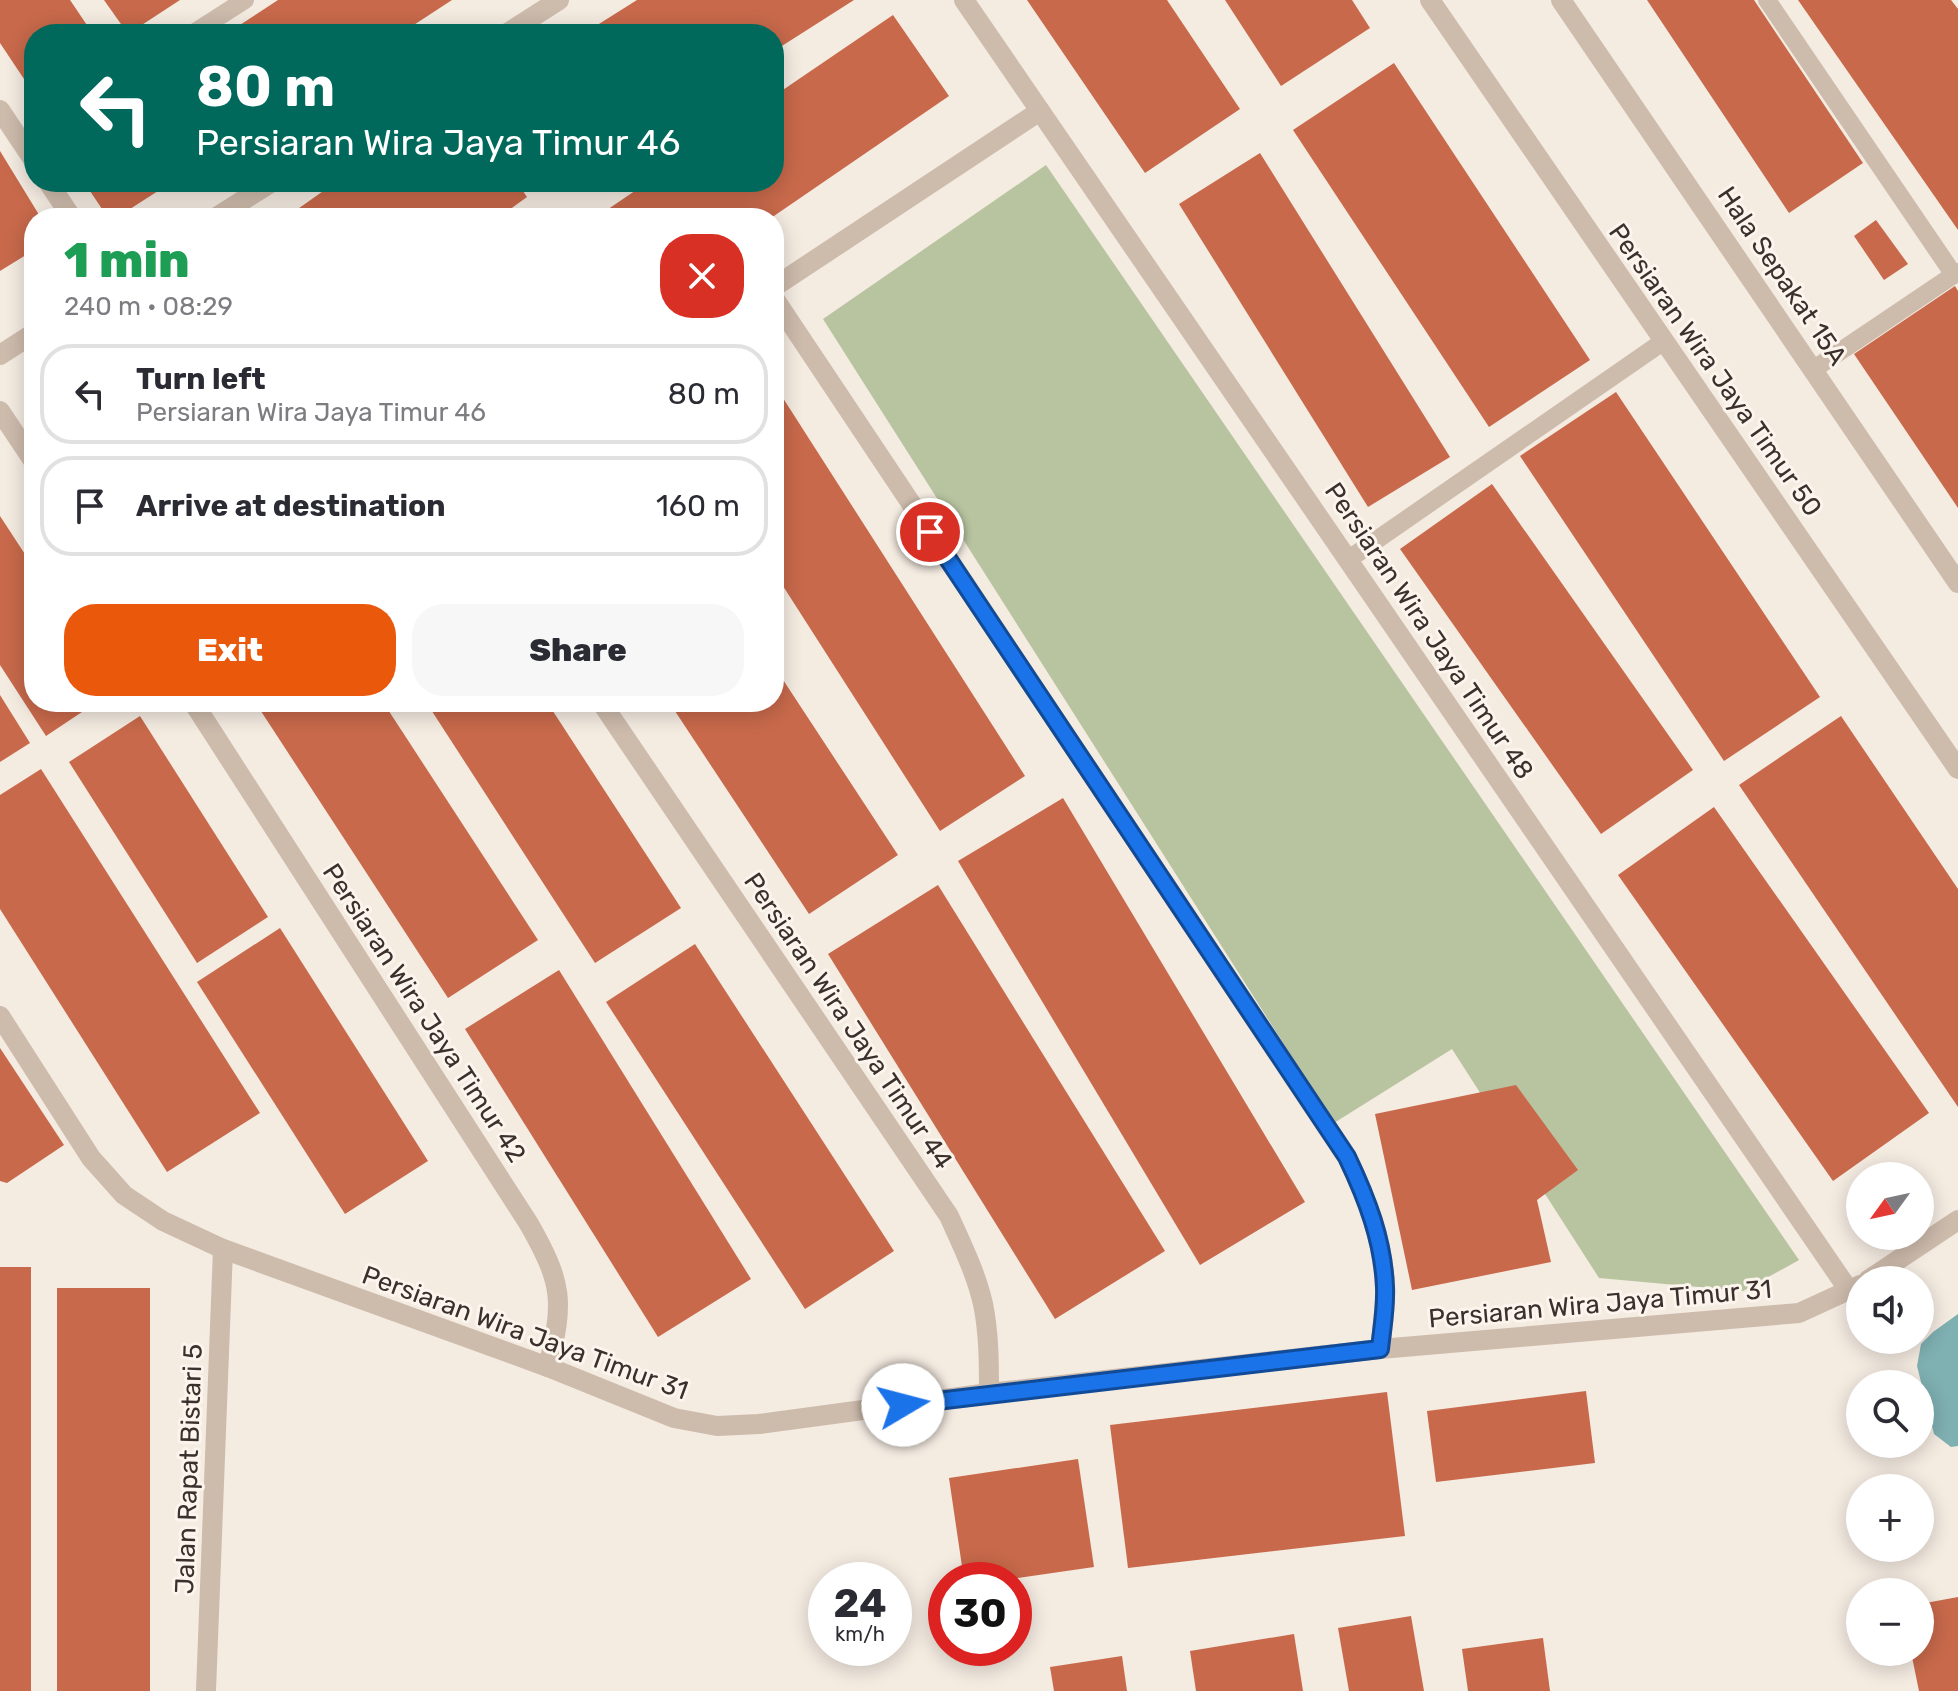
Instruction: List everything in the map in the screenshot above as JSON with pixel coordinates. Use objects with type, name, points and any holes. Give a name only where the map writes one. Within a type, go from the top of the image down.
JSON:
[{"type":"street","points":[[522,24],[559,0]]},
{"type":"street","name":"Persiaran Wira Jaya Timur 48","points":[[964,0],[1846,1275]]},
{"type":"street","name":"Persiaran Wira Jaya Timur 50","points":[[1430,0],[1958,769]]},
{"type":"street","name":"Hala Sepakat 15A","points":[[1561,0],[1958,583]]},
{"type":"street","points":[[0,110],[24,140]]},
{"type":"street","points":[[784,280],[1040,111]]},
{"type":"street","points":[[231,208],[256,192]]},
{"type":"street","points":[[784,313],[1347,1157],[1370,1205],[1380,1248],[1385,1288],[1380,1349]]},
{"type":"street","points":[[0,355],[24,339]]},
{"type":"street","points":[[0,411],[24,447]]},
{"type":"street","name":"Persiaran Wira Jaya Timur 42","points":[[199,712],[551,1262],[559,1300],[557,1332],[548,1367]]},
{"type":"street","name":"Persiaran Wira Jaya Timur 44","points":[[608,712],[949,1216],[971,1263],[983,1304],[988,1341],[989,1393]]},
{"type":"street","name":"Persiaran Wira Jaya Timur 31","points":[[0,1016],[91,1158],[124,1195],[163,1221],[223,1249],[548,1367],[674,1418],[717,1426],[759,1424],[989,1393],[1380,1349],[1799,1313],[1846,1292]]},
{"type":"street","points":[[1889,1266],[1958,1220]]},
{"type":"street","name":"Jalan Rapat Bistari 5","points":[[206,1691],[223,1249]]},
{"type":"lane","points":[[208,24],[245,0]]},
{"type":"lane","points":[[1767,0],[1956,274],[1814,369]]},
{"type":"lane","points":[[1349,559],[1664,341]]},
{"type":"green space","points":[[1046,165],[1799,1260],[1743,1291],[1599,1278],[1452,1049],[1334,1123],[823,319]]},
{"type":"water","points":[[1958,1314],[1958,1446],[1951,1447],[1934,1434],[1934,1370],[1918,1370],[1917,1366],[1919,1354],[1934,1354],[1934,1331]]},
{"type":"building","points":[[0,0],[70,0],[86,24],[24,24],[24,79],[0,43]]},
{"type":"building","points":[[104,0],[180,0],[143,24],[121,24]]},
{"type":"building","points":[[278,0],[452,0],[415,24],[241,24]]},
{"type":"building","points":[[637,0],[854,0],[784,45],[784,24],[599,24]]},
{"type":"building","points":[[1027,0],[1167,0],[1240,109],[1145,173]]},
{"type":"building","points":[[1225,0],[1352,0],[1370,28],[1281,86]]},
{"type":"building","points":[[1647,0],[1754,0],[1863,163],[1789,213]]},
{"type":"building","points":[[1798,0],[1951,0],[1958,9],[1958,230]]},
{"type":"building","points":[[893,15],[949,96],[784,209],[610,208],[633,192],[784,192],[784,89]]},
{"type":"building","points":[[1394,63],[1590,360],[1489,427],[1293,130]]},
{"type":"building","points":[[0,151],[35,208],[24,208],[24,256],[0,271]]},
{"type":"building","points":[[1260,153],[1450,457],[1368,507],[1179,204]]},
{"type":"building","points":[[91,192],[156,192],[132,208],[101,208]]},
{"type":"building","points":[[322,192],[524,192],[527,197],[512,208],[299,208]]},
{"type":"building","points":[[1876,220],[1908,264],[1884,280],[1854,236]]},
{"type":"building","points":[[1955,286],[1958,291],[1958,508],[1854,354]]},
{"type":"building","points":[[1616,392],[1820,697],[1724,761],[1520,456]]},
{"type":"building","points":[[784,400],[1025,776],[940,831],[784,588]]},
{"type":"building","points":[[1492,484],[1693,770],[1601,834],[1400,549]]},
{"type":"building","points":[[0,516],[24,553],[24,702],[0,665]]},
{"type":"building","points":[[784,681],[898,855],[809,914],[676,712],[784,712]]},
{"type":"building","points":[[0,695],[30,743],[0,762]]},
{"type":"building","points":[[30,712],[82,712],[46,736]]},
{"type":"building","points":[[262,712],[390,712],[538,940],[448,998]]},
{"type":"building","points":[[432,712],[554,712],[681,908],[595,963]]},
{"type":"building","points":[[140,716],[268,917],[197,963],[69,762]]},
{"type":"building","points":[[1841,716],[1958,889],[1958,1107],[1739,785]]},
{"type":"building","points":[[41,769],[260,1113],[167,1172],[0,909],[0,795]]},
{"type":"building","points":[[1063,798],[1305,1202],[1200,1265],[958,861]]},
{"type":"building","points":[[1714,807],[1929,1113],[1860,1162],[1846,1162],[1846,1172],[1833,1181],[1618,875]]},
{"type":"building","points":[[938,885],[1165,1251],[1055,1319],[828,954]]},
{"type":"building","points":[[280,928],[428,1161],[345,1214],[197,982]]},
{"type":"building","points":[[695,944],[894,1251],[805,1309],[606,1002]]},
{"type":"building","points":[[559,970],[751,1279],[658,1337],[465,1029]]},
{"type":"building","points":[[0,1048],[64,1145],[7,1183],[0,1181]]},
{"type":"building","points":[[1516,1085],[1578,1170],[1537,1200],[1551,1262],[1412,1290],[1375,1114]]},
{"type":"building","points":[[0,1267],[31,1267],[31,1691],[0,1691]]},
{"type":"building","points":[[57,1288],[150,1288],[150,1691],[57,1691]]},
{"type":"building","points":[[1586,1391],[1595,1463],[1436,1482],[1427,1411]]},
{"type":"building","points":[[1387,1392],[1405,1536],[1128,1568],[1110,1425]]},
{"type":"building","points":[[1078,1459],[1094,1567],[1032,1576],[1032,1562],[961,1562],[949,1478]]},
{"type":"building","points":[[1958,1597],[1958,1691],[1919,1691],[1914,1666],[1934,1666],[1934,1601]]},
{"type":"building","points":[[1411,1616],[1424,1691],[1349,1691],[1338,1628]]},
{"type":"building","points":[[1294,1634],[1303,1691],[1196,1691],[1190,1651]]},
{"type":"building","points":[[1543,1638],[1550,1691],[1468,1691],[1462,1649]]},
{"type":"building","points":[[1122,1656],[1127,1691],[1054,1691],[1050,1667]]},
{"type":"route","points":[[903,1405],[1380,1349],[1385,1288],[1370,1205],[1347,1157],[930,532]]}]
